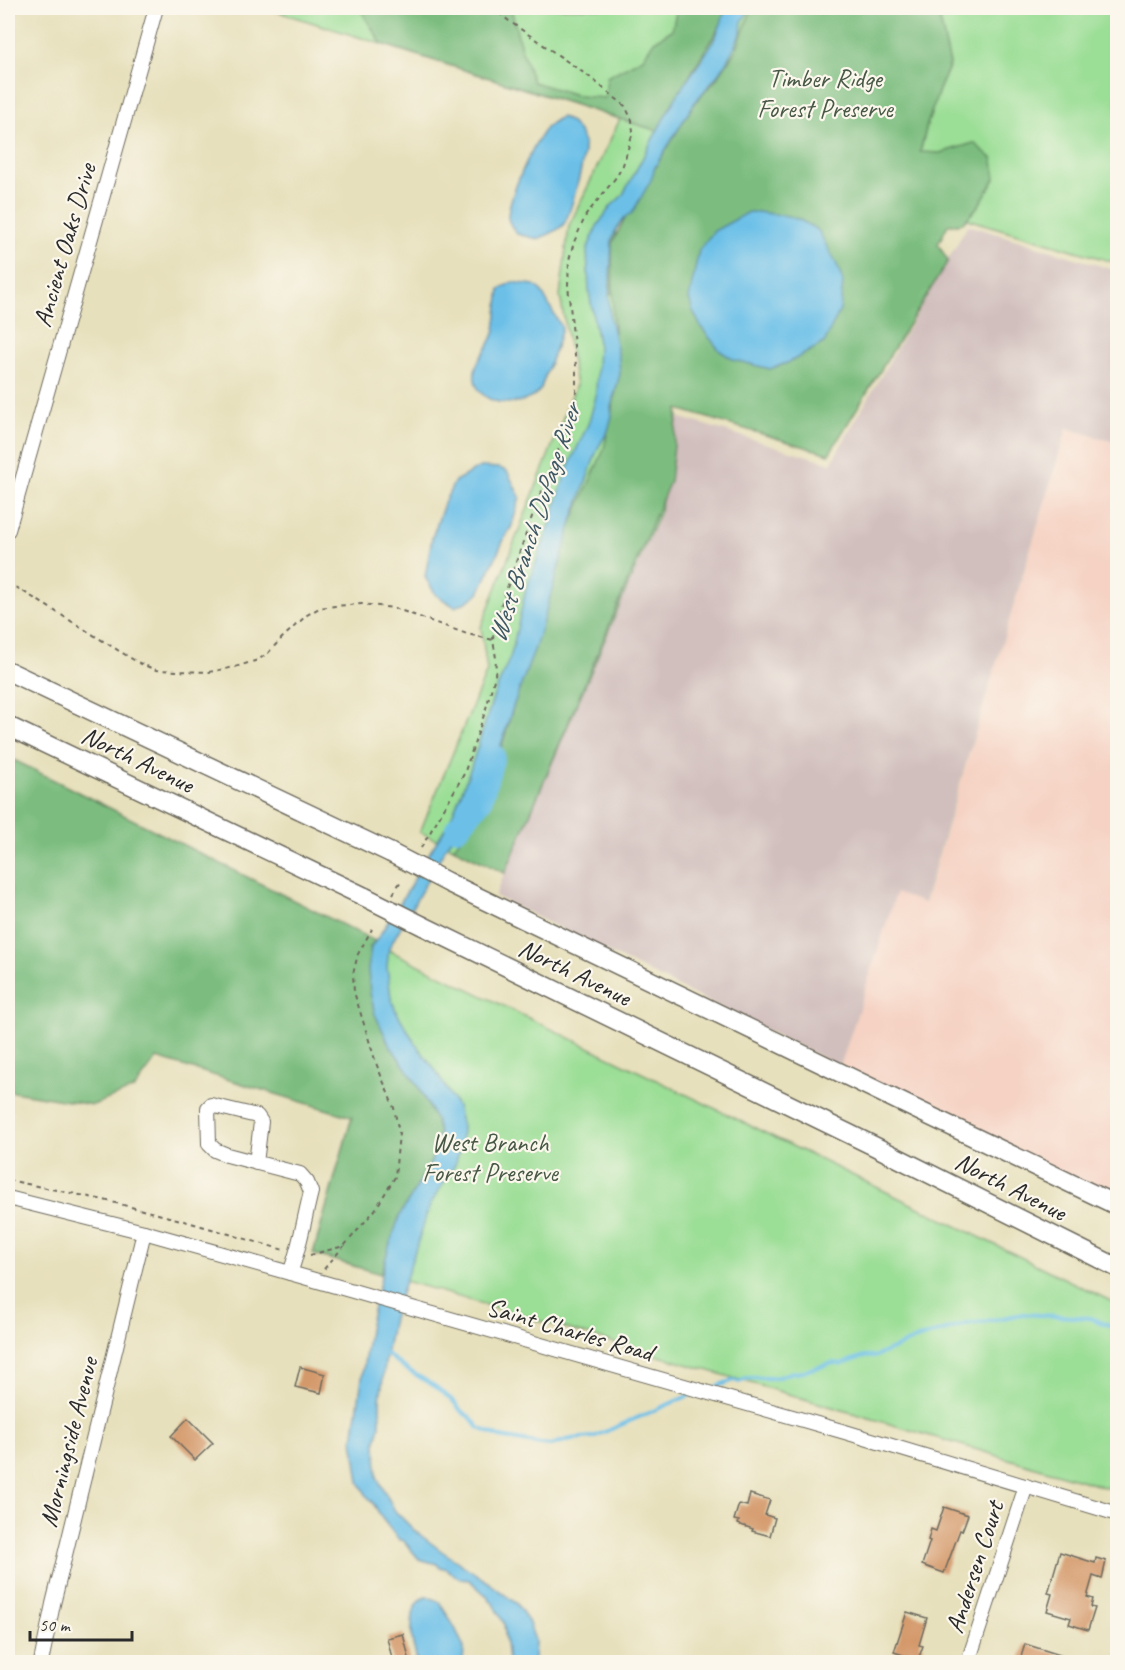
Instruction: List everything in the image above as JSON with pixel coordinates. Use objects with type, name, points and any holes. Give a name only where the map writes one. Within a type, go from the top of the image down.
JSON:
[{"type":"main road","name":"North Avenue","points":[[8,671],[391,853],[1118,1206]]},
{"type":"main road","name":"North Avenue","points":[[8,726],[365,897],[1118,1268]]},
{"type":"street","name":"Ancient Oaks Drive","points":[[8,530],[156,8]]},
{"type":"street","points":[[256,1163],[261,1122],[257,1116],[208,1107],[209,1144],[215,1150],[227,1155],[256,1163],[300,1174],[310,1187],[311,1192],[297,1253],[290,1273]]},
{"type":"street","name":"Saint Charles Road","points":[[8,1198],[144,1232],[290,1273],[845,1432],[1118,1514]]},
{"type":"street","name":"Morningside Avenue","points":[[41,1662],[55,1595],[144,1232]]},
{"type":"street","name":"Andersen Court","points":[[968,1662],[1026,1486]]},
{"type":"path","points":[[421,848],[464,774],[495,676],[494,625],[535,508],[571,419],[576,397],[576,366],[568,285],[569,260],[574,242],[586,215],[623,165],[633,132],[632,120],[625,106],[591,78],[493,8]]},
{"type":"path","points":[[8,582],[136,662],[156,670],[209,672],[258,660],[307,615],[319,608],[335,606],[362,604],[394,608],[467,634],[493,640]]},
{"type":"path","points":[[390,899],[402,879]]},
{"type":"path","points":[[314,1280],[344,1246]]},
{"type":"shaded area","points":[[968,225],[1117,271],[1117,443],[1067,428],[924,903],[896,893],[840,1067],[495,896],[660,511],[678,417],[831,463]]},
{"type":"shaded area","points":[[1067,428],[1117,443],[1117,1200],[840,1067],[896,892],[925,902]]},
{"type":"green space","name":"Timber Ridge Forest Preserve","points":[[266,8],[940,8],[669,134],[616,226],[611,294],[676,301],[678,417],[660,511],[505,873],[420,832],[487,671],[481,627],[576,385],[560,296],[569,226],[620,119]]},
{"type":"green space","points":[[359,8],[511,8],[521,48],[533,82],[580,96],[605,98],[607,77],[643,58],[654,41],[672,30],[677,8],[726,8],[723,21],[658,131],[382,44]]},
{"type":"green space","points":[[752,8],[944,8],[940,20],[950,64],[927,125],[920,152],[940,153],[974,143],[993,159],[995,179],[979,205],[963,223],[948,225],[938,244],[948,261],[829,454],[678,409],[670,481],[505,873],[453,848],[484,808],[516,697],[571,524],[604,449],[617,385],[612,244],[629,210],[695,102],[715,81],[736,50]]},
{"type":"green space","points":[[944,8],[1117,8],[1117,263],[967,219],[979,205],[974,143],[940,153],[920,153],[927,125],[950,65],[940,20]]},
{"type":"green space","points":[[8,757],[375,941],[370,947],[389,1044],[417,1084],[436,1121],[439,1133],[430,1165],[400,1215],[381,1274],[313,1254],[352,1117],[157,1058],[134,1089],[93,1105],[8,1091]]},
{"type":"green space","name":"West Branch Forest Preserve","points":[[8,765],[1117,1304],[1117,1491],[313,1254],[352,1117],[8,1012]]},
{"type":"water","points":[[725,8],[750,8],[742,22],[741,32],[734,48],[721,71],[695,102],[655,167],[651,180],[632,213],[624,218],[612,240],[610,316],[620,374],[611,407],[612,416],[573,518],[536,645],[494,767],[482,791],[476,815],[469,824],[453,835],[389,948],[387,966],[391,998],[396,1011],[457,1106],[462,1127],[461,1146],[455,1165],[430,1205],[393,1318],[380,1400],[380,1425],[376,1441],[377,1477],[395,1511],[415,1531],[517,1604],[528,1621],[535,1640],[534,1662],[508,1662],[504,1624],[492,1602],[469,1580],[460,1579],[437,1564],[419,1559],[403,1540],[399,1540],[381,1517],[359,1482],[353,1440],[370,1323],[388,1249],[400,1215],[430,1165],[439,1133],[436,1121],[417,1084],[389,1044],[375,1014],[368,970],[371,947],[402,900],[449,822],[456,806],[494,695],[511,655],[526,589],[549,528],[566,472],[589,422],[596,396],[598,343],[589,292],[587,250],[597,226],[611,206],[622,196],[675,99],[711,44]]},
{"type":"water","points":[[561,117],[577,129],[584,144],[579,176],[566,220],[561,227],[538,239],[517,234],[508,218],[516,186],[543,132]]},
{"type":"water","points":[[749,212],[788,216],[818,230],[838,267],[843,282],[840,310],[824,343],[790,362],[770,369],[734,360],[720,351],[701,327],[689,298],[699,250],[714,231]]},
{"type":"water","points":[[512,282],[534,285],[540,289],[562,328],[540,390],[524,400],[504,403],[485,396],[478,389],[475,373],[479,360],[493,337],[500,289]]},
{"type":"water","points":[[480,467],[507,471],[520,497],[511,528],[479,593],[455,607],[436,595],[425,577],[432,538],[455,481]]},
{"type":"water","points":[[427,1596],[440,1602],[455,1628],[464,1648],[463,1662],[416,1662],[412,1634],[413,1615],[416,1604]]},
{"type":"building","points":[[300,1367],[325,1374],[321,1393],[295,1387]]},
{"type":"building","points":[[188,1418],[213,1443],[195,1460],[171,1436]]},
{"type":"building","points":[[750,1494],[770,1500],[765,1515],[775,1518],[770,1536],[752,1531],[753,1529],[738,1524],[739,1521],[734,1520],[739,1504],[747,1506]]},
{"type":"building","points":[[944,1507],[968,1515],[944,1573],[922,1565],[930,1541],[928,1540],[931,1529],[936,1531]]},
{"type":"building","points":[[1060,1552],[1095,1563],[1096,1558],[1106,1561],[1102,1579],[1093,1576],[1087,1597],[1093,1599],[1091,1607],[1095,1608],[1088,1630],[1069,1624],[1071,1618],[1047,1611],[1052,1594],[1048,1593]]},
{"type":"building","points":[[907,1612],[927,1618],[919,1645],[923,1646],[918,1660],[894,1652]]},
{"type":"building","points":[[403,1634],[410,1662],[393,1662],[387,1638]]},
{"type":"building","points":[[1025,1644],[1076,1660],[1076,1662],[1020,1660]]},
{"type":"waterway","name":"West Branch DuPage River","points":[[457,828],[480,801],[493,756]]},
{"type":"waterway","points":[[717,1386],[734,1380],[739,1382],[748,1378],[775,1378],[833,1363],[841,1364],[865,1356],[874,1357],[916,1339],[970,1323],[1023,1314],[1089,1318],[1118,1328]]},
{"type":"waterway","points":[[384,1352],[403,1367],[436,1387],[479,1428],[500,1437],[541,1444],[551,1445],[571,1439],[593,1437],[690,1395]]}]
